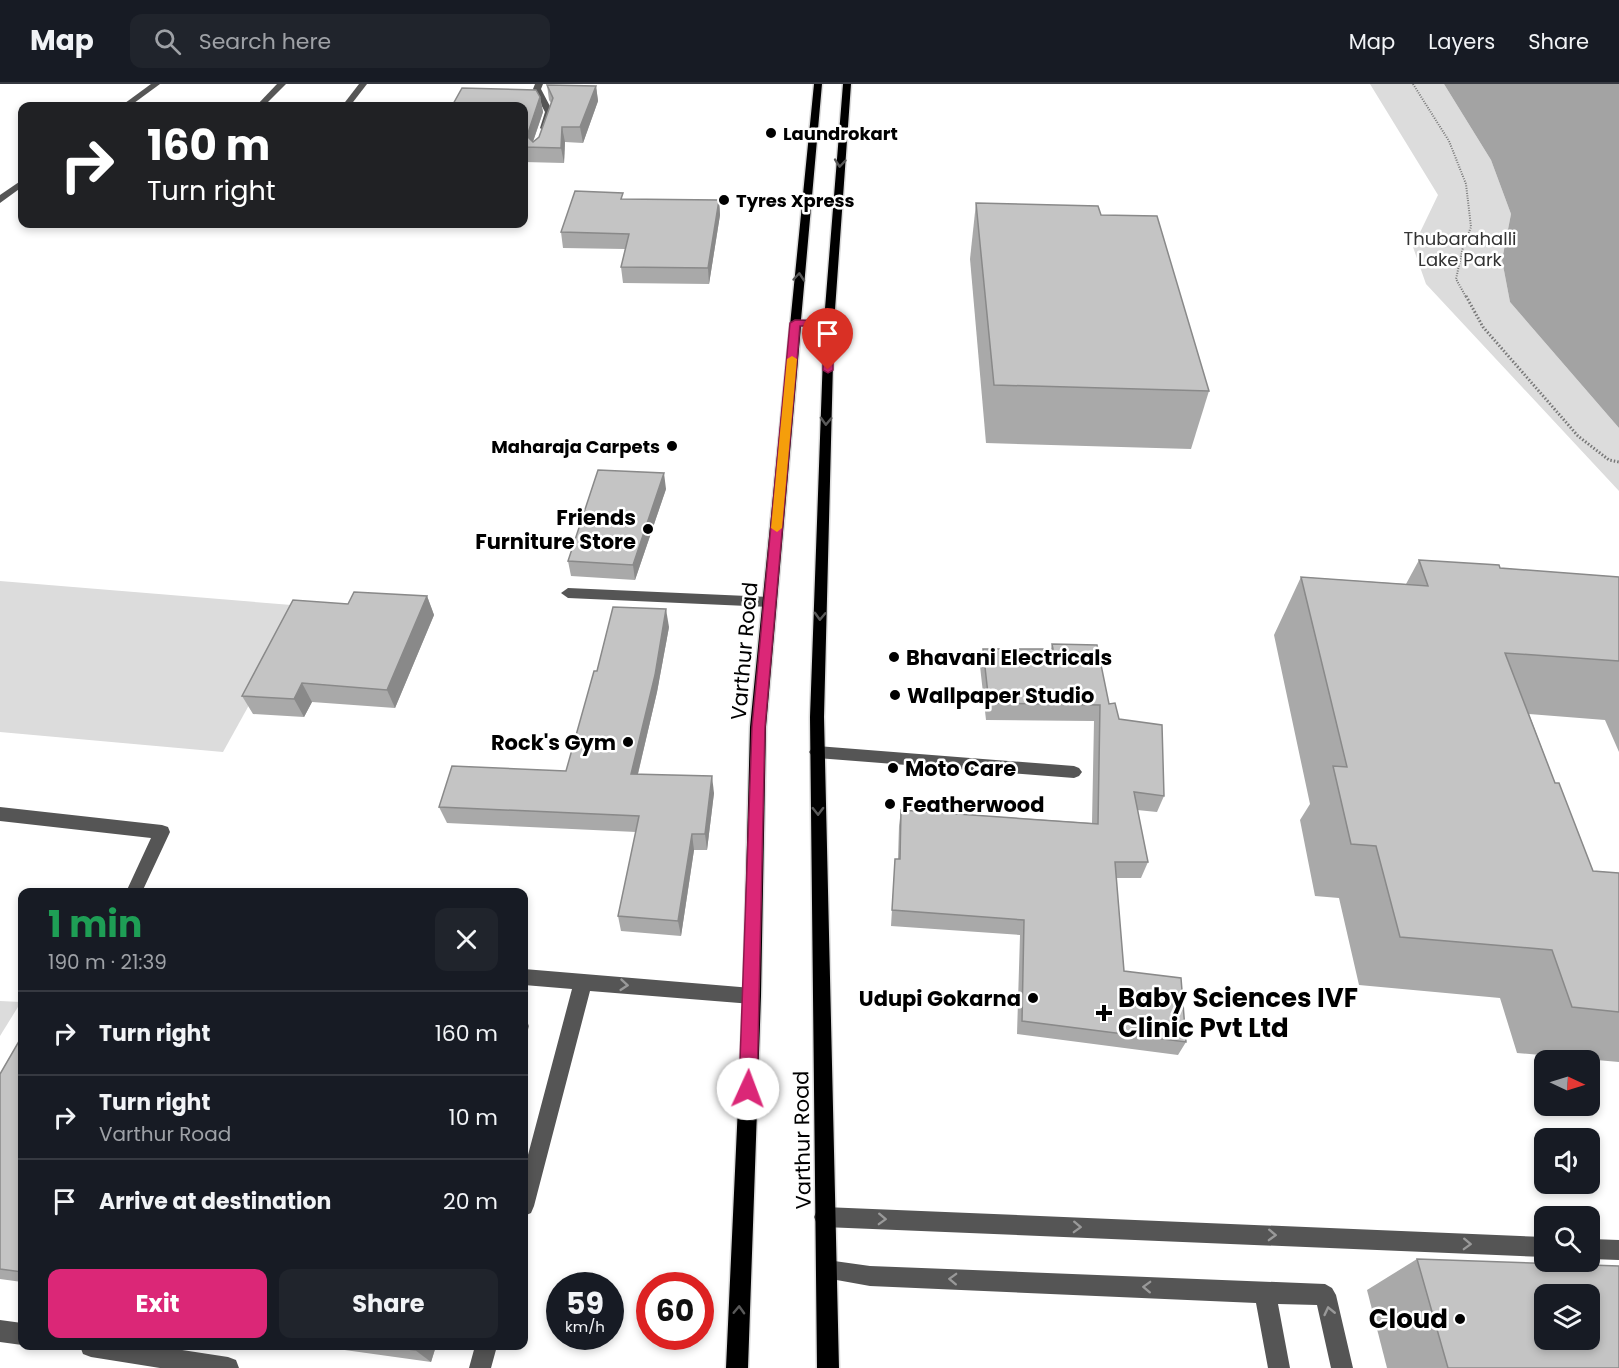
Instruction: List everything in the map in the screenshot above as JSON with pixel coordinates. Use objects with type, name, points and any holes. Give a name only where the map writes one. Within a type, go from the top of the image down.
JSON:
[{"type":"main road","name":"Varthur Road","points":[[737,1368],[752,996],[758,727],[818,84]]},
{"type":"main road","name":"Varthur Road","points":[[828,1368],[817,752],[830,324],[847,84]]},
{"type":"main road","points":[[795,323],[830,324]]},
{"type":"street","points":[[131,102],[156,84]]},
{"type":"street","points":[[264,102],[282,84]]},
{"type":"street","points":[[349,102],[363,84]]},
{"type":"street","points":[[539,84],[537,89],[545,100],[549,112],[539,142]]},
{"type":"street","points":[[0,200],[18,186]]},
{"type":"street","points":[[568,593],[770,602]]},
{"type":"street","points":[[817,752],[1074,772]]},
{"type":"street","points":[[0,813],[162,832],[136,888]]},
{"type":"street","points":[[528,976],[752,996]]},
{"type":"street","points":[[528,1191],[583,982]]},
{"type":"street","points":[[824,1217],[1534,1247]]},
{"type":"street","points":[[1600,1249],[1619,1250]]},
{"type":"street","points":[[827,1270],[870,1276],[1325,1294],[1342,1368]]},
{"type":"street","points":[[1265,1292],[1279,1368]]},
{"type":"street","points":[[0,1331],[18,1333]]},
{"type":"street","points":[[116,1350],[228,1368]]},
{"type":"street","points":[[480,1368],[485,1350]]},
{"type":"path","points":[[1413,84],[1449,141],[1466,184],[1471,227],[1463,247],[1456,279],[1483,327],[1578,436],[1609,460],[1619,462]]},
{"type":"green space","name":"Thubarahalli Lake Park","points":[[1370,84],[1444,84],[1491,160],[1511,214],[1502,260],[1510,302],[1619,428],[1619,491],[1426,284],[1413,247],[1438,195]]},
{"type":"green space","points":[[0,581],[304,606],[223,752],[0,732]]},
{"type":"green space","points":[[0,1001],[18,1002],[18,1007],[0,1036]]},
{"type":"shaded area","points":[[1444,84],[1619,84],[1619,428],[1510,302],[1502,260],[1511,214],[1491,160]]},
{"type":"building","points":[[547,85],[596,86],[580,127],[562,127],[561,148],[528,147],[528,137],[533,142],[539,137],[553,98]]},
{"type":"building","points":[[462,88],[536,90],[540,97],[528,133],[528,102],[454,102]]},
{"type":"building","points":[[575,191],[623,193],[621,199],[719,200],[708,268],[621,267],[629,234],[561,232]]},
{"type":"building","points":[[976,203],[1098,206],[1101,215],[1157,216],[1209,391],[994,385]]},
{"type":"building","points":[[598,470],[664,473],[633,565],[568,561]]},
{"type":"building","points":[[1419,560],[1619,577],[1619,661],[1505,653],[1555,783],[1559,783],[1593,871],[1619,873],[1619,1012],[1572,1007],[1552,950],[1400,937],[1376,846],[1351,844],[1333,766],[1347,767],[1301,577],[1428,586]]},
{"type":"building","points":[[354,592],[427,596],[387,690],[302,683],[294,699],[242,696],[293,600],[348,604]]},
{"type":"building","points":[[613,607],[666,609],[655,675],[631,774],[712,776],[705,834],[692,834],[678,921],[618,916],[639,816],[439,807],[452,766],[566,771],[594,671],[597,671]]},
{"type":"building","points":[[1052,644],[1097,645],[1109,704],[1115,703],[1119,719],[1162,725],[1164,796],[1134,792],[1148,862],[1115,862],[1124,971],[1181,978],[1186,1042],[1022,1021],[1024,920],[892,910],[895,859],[900,859],[901,810],[1098,824],[1100,705],[989,703],[983,649],[1053,649]]},
{"type":"building","points":[[18,1043],[18,1271],[0,1269],[0,1074]]},
{"type":"building","name":"Cloud","points":[[1417,1259],[1534,1263],[1534,1272],[1600,1272],[1600,1265],[1619,1266],[1619,1368],[1448,1368]]},
{"type":"slow traffic","points":[[777,528],[792,359]]},
{"type":"place","name":"Laundrokart","points":[[771,133]]},
{"type":"place","name":"Tyres Xpress","points":[[724,200]]},
{"type":"place","name":"Maharaja Carpets","points":[[672,446]]},
{"type":"place","name":"Friends Furniture Store","points":[[648,529]]},
{"type":"place","name":"Bhavani Electricals","points":[[894,657]]},
{"type":"place","name":"Wallpaper Studio","points":[[895,695]]},
{"type":"place","name":"Rock's Gym","points":[[628,742]]},
{"type":"place","name":"Moto Care","points":[[893,768]]},
{"type":"place","name":"Featherwood","points":[[890,804]]},
{"type":"place","name":"Udupi Gokarna","points":[[1033,998]]},
{"type":"place","name":"Baby Sciences IVF Clinic Pvt Ltd","points":[[1104,1013]]},
{"type":"place","name":"Cloud","points":[[1460,1319]]},
{"type":"route","points":[[748,1089],[758,727],[795,323],[830,324],[828,370]]}]
